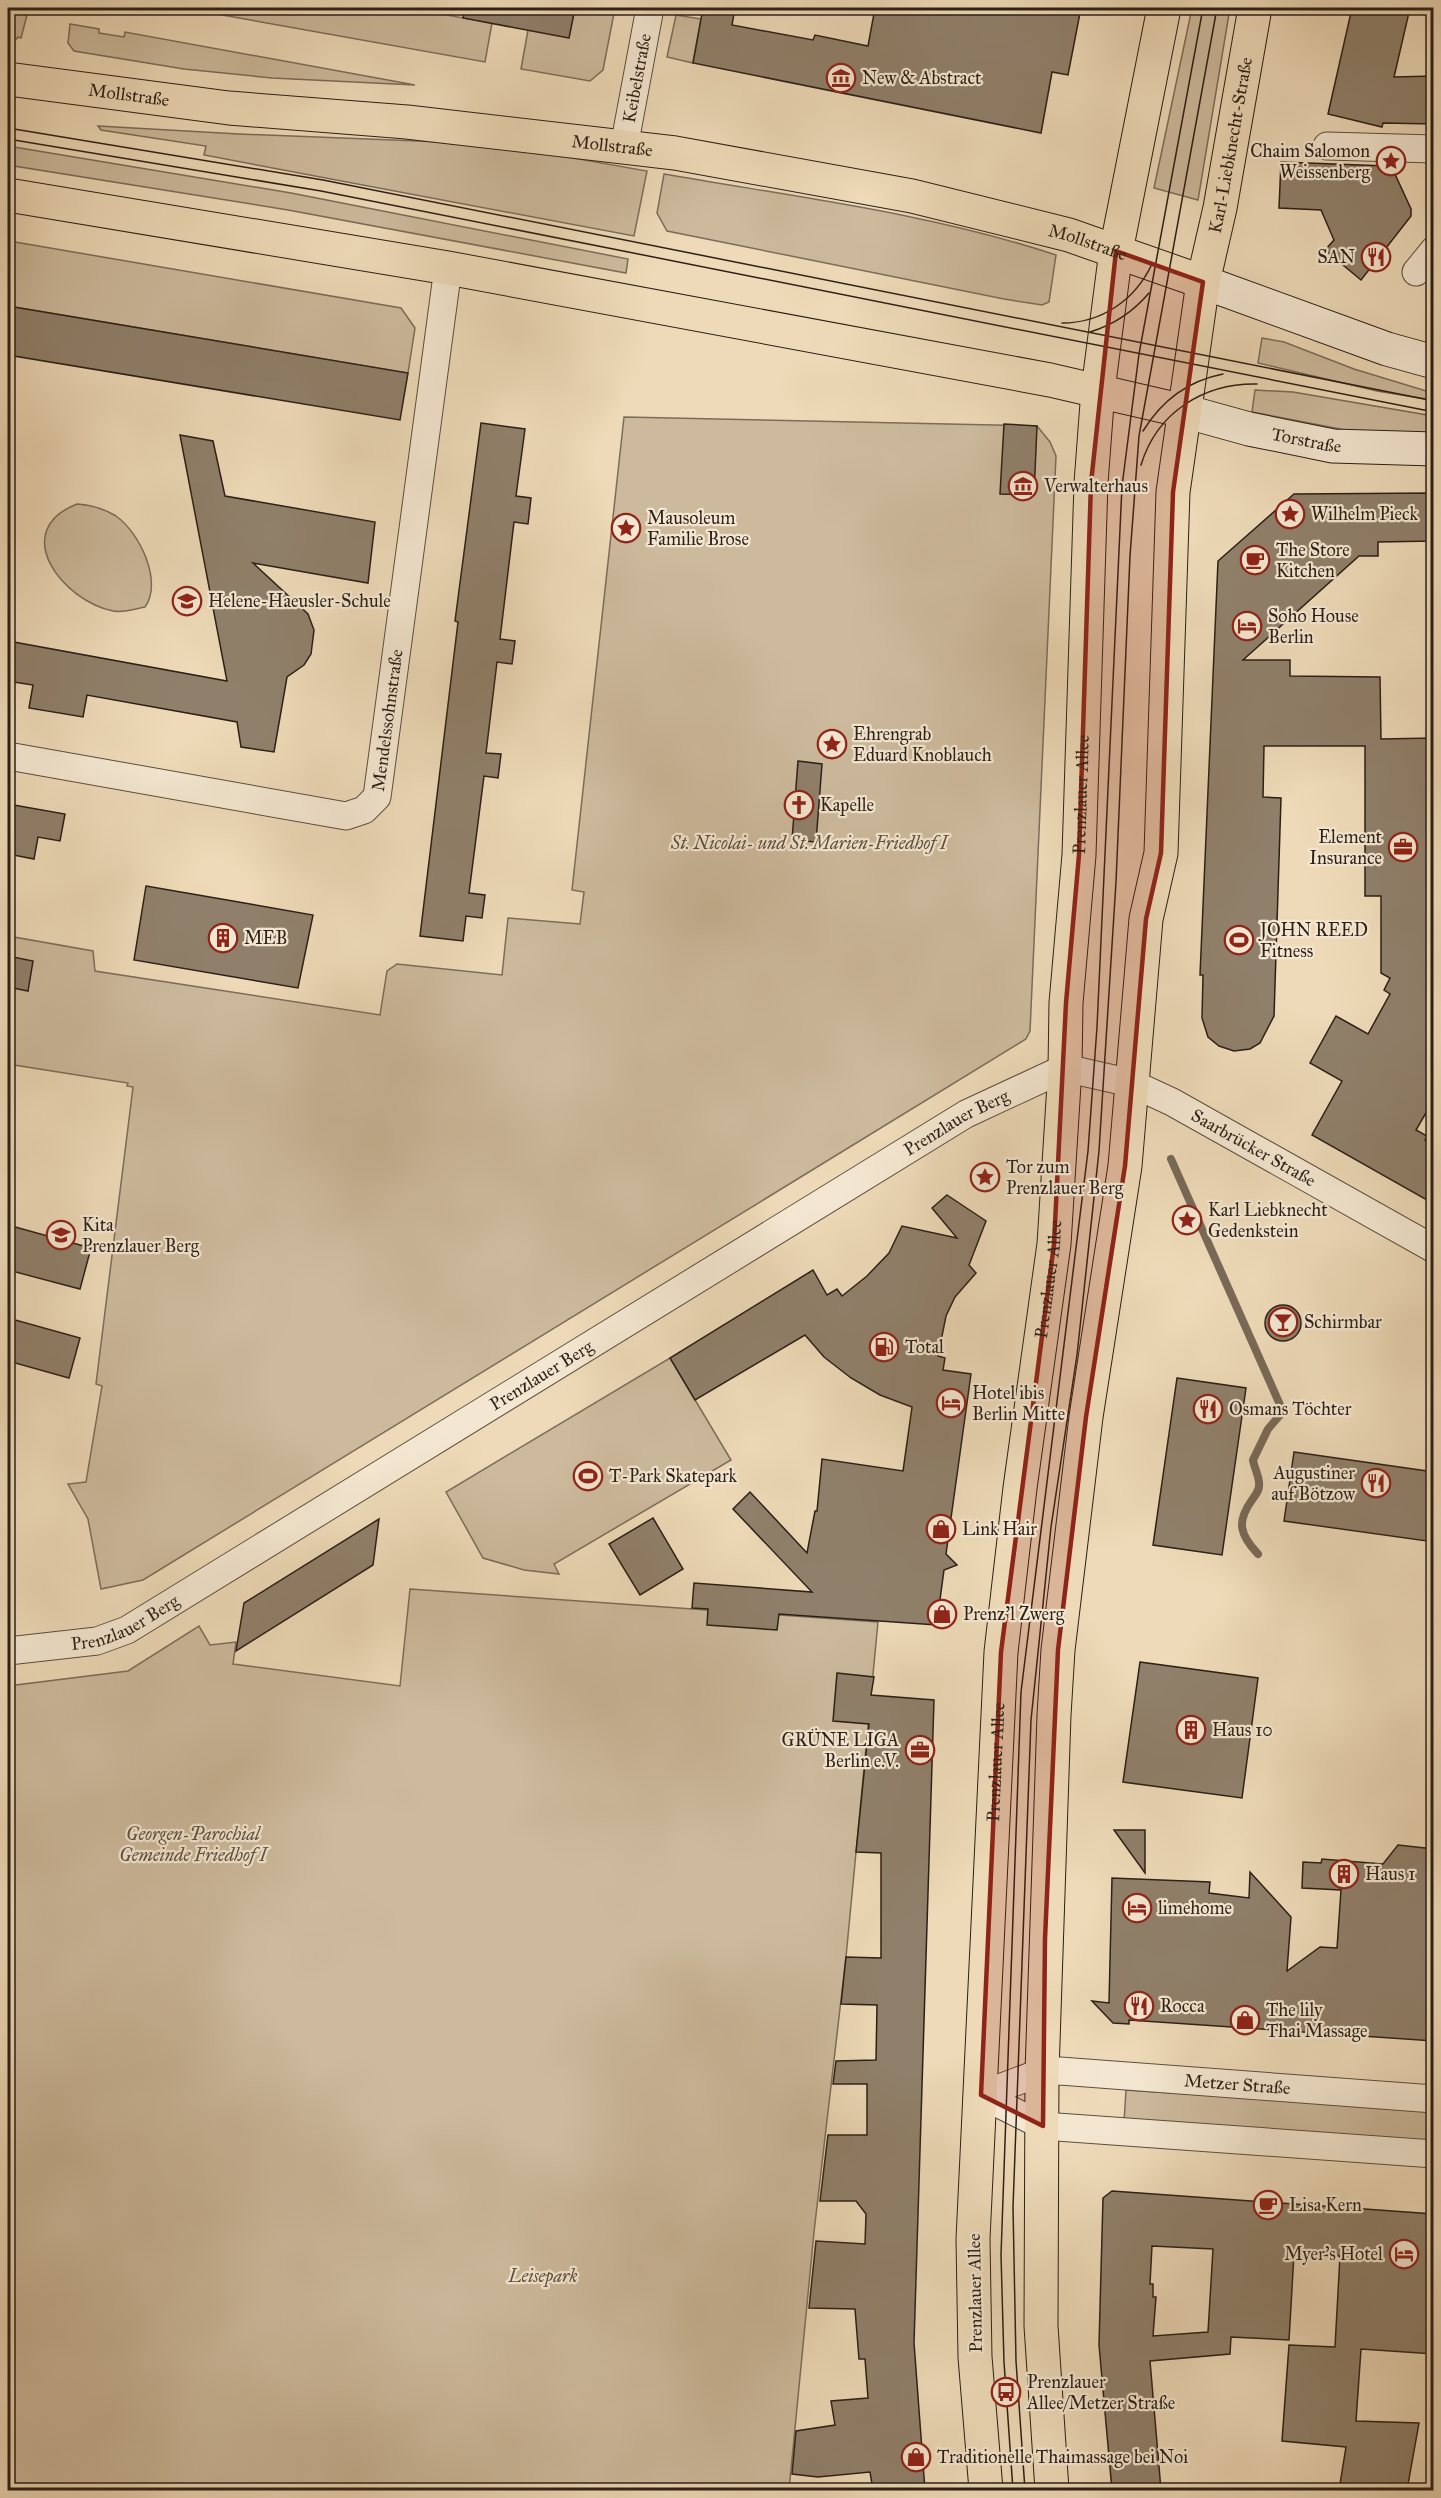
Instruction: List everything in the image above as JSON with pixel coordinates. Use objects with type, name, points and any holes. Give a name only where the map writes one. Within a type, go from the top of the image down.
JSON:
[{"type":"main road","points":[[1116,251],[1164,8]]},
{"type":"main road","name":"Karl-Liebknecht-Straße","points":[[1184,411],[1203,282],[1220,208],[1254,8]]},
{"type":"main road","name":"Mollstraße","points":[[8,80],[229,108],[417,123],[624,147],[788,172],[912,196],[1060,233],[1203,282]]},
{"type":"main road","points":[[8,195],[448,268],[1098,390],[1184,411],[1173,492],[1161,853],[1146,919],[1125,1166],[1086,1417],[1058,1650],[1053,1715],[1042,2072],[1041,2326],[1052,2490]]},
{"type":"main road","name":"Prenzlauer Allee","points":[[986,2490],[975,2357],[973,2239],[1001,1652],[1020,1488],[1054,1244],[1065,1068],[1066,1003],[1079,855],[1091,483],[1098,390],[1116,251]]},
{"type":"main road","points":[[1203,282],[1387,349],[1434,362]]},
{"type":"main road","name":"Torstraße","points":[[1184,411],[1249,429],[1334,446],[1434,449]]},
{"type":"street","name":"Keibelstraße","points":[[624,147],[650,8]]},
{"type":"street","points":[[1327,146],[1434,148]]},
{"type":"street","points":[[1416,272],[1434,250]]},
{"type":"street","name":"Mendelssohnstraße","points":[[8,756],[346,816],[364,810],[377,797],[448,268]]},
{"type":"street","name":"Saarbrücker Straße","points":[[1065,1068],[1131,1083],[1187,1109],[1434,1249]]},
{"type":"street","name":"Prenzlauer Berg","points":[[8,1651],[97,1641],[127,1630],[966,1114],[1065,1068]]},
{"type":"street","points":[[981,2094],[1042,2072]]},
{"type":"street","name":"Metzer Straße","points":[[1042,2072],[1069,2072],[1434,2099]]},
{"type":"street","points":[[981,2094],[1043,2126],[1434,2154]]},
{"type":"highlighted area","points":[[1116,251],[1203,282],[1173,492],[1161,853],[1146,919],[1125,1166],[1086,1417],[1058,1650],[1045,1939],[1043,2126],[981,2095],[1001,1652],[1054,1244],[1066,1003],[1079,855],[1091,483]]},
{"type":"green space","points":[[195,8],[407,8],[492,23],[485,62],[194,10]]},
{"type":"green space","points":[[575,8],[615,8],[603,70],[590,81],[521,69],[528,30],[569,38]]},
{"type":"green space","points":[[1192,8],[1230,8],[1198,200],[1154,188]]},
{"type":"green space","points":[[8,12],[27,15],[21,38],[18,37],[14,42],[8,41]]},
{"type":"green space","points":[[676,15],[701,19],[693,63],[667,57]]},
{"type":"green space","points":[[70,24],[99,29],[99,33],[124,37],[125,32],[415,85],[272,78],[184,69],[74,51],[68,43]]},
{"type":"green space","points":[[98,126],[494,144],[647,171],[634,236],[204,155],[206,146],[101,130]]},
{"type":"green space","points":[[8,146],[291,193],[628,259],[626,273],[288,210],[8,165]]},
{"type":"green space","points":[[664,174],[911,217],[1008,240],[1056,255],[1049,302],[1042,305],[1004,299],[667,231],[657,213]]},
{"type":"green space","points":[[15,242],[401,308],[415,328],[408,373],[8,306],[8,245]]},
{"type":"green space","points":[[1262,338],[1284,342],[1354,369],[1433,393],[1433,400],[1377,391],[1258,363]]},
{"type":"green space","points":[[1255,390],[1293,392],[1433,416],[1433,437],[1366,434],[1252,412]]},
{"type":"green space","name":"St. Nicolai- und St. Marien-Friedhof I","points":[[624,417],[1037,426],[1050,442],[1056,456],[1030,1031],[1026,1039],[143,1580],[101,1589],[88,1519],[68,1484],[86,1482],[102,1386],[96,1384],[133,1087],[127,1086],[128,1083],[8,1064],[8,936],[93,951],[95,971],[380,1015],[387,971],[397,964],[502,975],[508,918],[580,924],[584,892],[572,890]]},
{"type":"green space","points":[[77,504],[97,507],[111,513],[133,534],[146,558],[150,572],[150,597],[145,607],[129,611],[113,611],[94,605],[61,580],[50,564],[45,547],[46,531],[57,516]]},
{"type":"green space","name":"T-Park Skatepark","points":[[670,1358],[731,1460],[554,1564],[559,1574],[524,1570],[483,1558],[446,1492]]},
{"type":"green space","points":[[410,1589],[878,1622],[846,1957],[814,2232],[789,2490],[8,2489],[8,1686],[128,1671],[199,1626],[210,1645],[236,1642],[233,1664],[400,1686]]},
{"type":"green space","points":[[1126,2090],[1433,2110],[1433,2143],[1124,2122]]},
{"type":"building","points":[[464,8],[575,8],[569,38],[463,18]]},
{"type":"building","points":[[703,8],[735,8],[732,25],[813,40],[815,35],[868,46],[875,8],[1081,8],[1068,75],[1052,72],[1041,133],[693,63]]},
{"type":"building","points":[[1352,8],[1410,8],[1394,77],[1434,76],[1434,124],[1383,123],[1382,127],[1328,114]]},
{"type":"building","points":[[1281,162],[1387,166],[1394,172],[1411,209],[1411,216],[1361,280],[1325,250],[1334,240],[1321,210],[1279,208]]},
{"type":"building","points":[[8,306],[408,373],[400,420],[8,355]]},
{"type":"building","points":[[481,423],[525,429],[516,496],[531,498],[528,524],[514,522],[500,639],[515,641],[512,664],[497,662],[486,753],[501,754],[498,778],[484,776],[469,893],[485,895],[482,918],[466,916],[463,941],[420,936],[458,622],[455,621]]},
{"type":"building","name":"Verwalterhaus","points":[[1004,424],[1037,426],[1034,495],[1000,494]]},
{"type":"building","points":[[180,435],[213,441],[225,496],[375,522],[368,583],[253,563],[308,614],[314,630],[311,654],[304,665],[287,677],[274,752],[241,747],[237,722],[87,695],[83,717],[29,708],[33,685],[8,681],[8,641],[227,681]]},
{"type":"building","points":[[1434,493],[1434,541],[1378,542],[1378,556],[1359,556],[1243,660],[1290,660],[1290,676],[1380,677],[1381,739],[1434,738],[1434,1099],[1416,1130],[1427,1136],[1425,1140],[1434,1145],[1434,1204],[1312,1135],[1342,1081],[1310,1063],[1336,1016],[1368,1034],[1390,994],[1384,990],[1390,978],[1381,973],[1381,896],[1365,896],[1365,746],[1264,746],[1263,797],[1281,798],[1274,1016],[1260,1043],[1250,1049],[1234,1051],[1219,1046],[1208,1037],[1202,1018],[1203,975],[1200,975],[1218,561],[1294,494]]},
{"type":"building","name":"Kapelle","points":[[798,761],[822,764],[816,842],[792,840]]},
{"type":"building","points":[[8,804],[65,814],[60,841],[38,837],[34,859],[8,854]]},
{"type":"building","name":"MEB","points":[[146,886],[313,915],[298,988],[134,960]]},
{"type":"building","points":[[8,956],[33,961],[28,991],[8,987]]},
{"type":"building","points":[[947,1195],[986,1221],[969,1265],[976,1273],[955,1297],[946,1316],[938,1356],[945,1358],[943,1370],[971,1374],[946,1554],[957,1565],[944,1570],[939,1607],[949,1614],[937,1625],[779,1614],[777,1630],[707,1625],[708,1609],[692,1608],[694,1583],[812,1592],[733,1509],[750,1492],[807,1553],[815,1511],[817,1511],[822,1459],[903,1471],[912,1407],[880,1395],[851,1378],[824,1357],[805,1335],[695,1400],[670,1358],[813,1270],[827,1295],[837,1289],[842,1296],[867,1276],[889,1253],[902,1226],[957,1238],[932,1208]]},
{"type":"building","points":[[8,1225],[91,1248],[80,1289],[8,1270]]},
{"type":"building","name":"Schirmbar","points":[[1283,1305],[1296,1310],[1301,1323],[1296,1336],[1283,1341],[1270,1336],[1265,1323],[1270,1310]]},
{"type":"building","points":[[8,1318],[80,1338],[69,1378],[8,1361]]},
{"type":"building","points":[[1177,1378],[1246,1388],[1222,1555],[1153,1545]]},
{"type":"building","points":[[1294,1452],[1434,1472],[1434,1542],[1284,1521]]},
{"type":"building","points":[[653,1518],[683,1569],[640,1595],[609,1544]]},
{"type":"building","points":[[379,1519],[373,1565],[236,1651],[244,1603]]},
{"type":"building","name":"Haus 10","points":[[1140,1662],[1258,1678],[1242,1798],[1123,1782]]},
{"type":"building","points":[[837,1673],[874,1677],[871,1695],[934,1700],[914,2343],[925,2490],[873,2490],[870,2472],[818,2477],[792,2474],[796,2431],[835,2425],[831,2401],[868,2398],[865,2359],[859,2359],[855,2309],[809,2308],[816,2241],[865,2244],[866,2214],[856,2201],[820,2201],[828,2135],[867,2135],[867,2084],[833,2084],[836,2061],[876,2060],[877,2005],[841,2004],[846,1957],[881,1958],[881,1853],[856,1852],[869,1724],[833,1721]]},
{"type":"building","points":[[1114,1830],[1145,1830],[1145,1873]]},
{"type":"building","points":[[1398,1845],[1434,1849],[1434,2041],[1129,2020],[1129,2024],[1113,2023],[1092,2001],[1109,2003],[1112,1878],[1210,1882],[1209,1893],[1249,1898],[1250,1872],[1291,1917],[1287,1971],[1320,1947],[1337,1948],[1341,1890],[1302,1888],[1303,1862],[1321,1863],[1322,1859],[1383,1864]]},
{"type":"building","points":[[1112,2191],[1434,2214],[1434,2354],[1361,2349],[1356,2421],[1419,2423],[1407,2490],[1339,2490],[1346,2447],[1282,2441],[1289,2345],[1335,2347],[1340,2256],[1294,2254],[1289,2340],[1231,2337],[1230,2354],[1150,2361],[1161,2490],[1112,2490],[1099,2345],[1103,2198]],"holes":[[[1152,2246],[1213,2249],[1208,2332],[1153,2336],[1156,2297],[1153,2297],[1153,2284],[1150,2284]]]},
{"type":"waterway","points":[[1171,1159],[1281,1407],[1281,1414],[1268,1429],[1253,1460],[1259,1488],[1242,1522],[1247,1541],[1258,1554]]},
{"type":"tram line","points":[[1013,2490],[1004,2362],[1001,2255],[1021,1692],[1088,1151],[1097,1027],[1122,486],[1139,354],[1203,8]]},
{"type":"tram line","points":[[1025,2490],[1016,2361],[1013,2207],[1031,1720],[1051,1527],[1077,1355],[1099,1151],[1116,882],[1130,556],[1139,436],[1217,8]]},
{"type":"tram line","points":[[8,128],[323,180],[1434,401]]},
{"type":"tram line","points":[[8,139],[321,191],[1434,412]]},
{"type":"tram line","points":[[1062,323],[1091,319],[1116,307],[1136,288],[1152,264]]},
{"type":"tram line","points":[[1090,332],[1122,317],[1149,293]]},
{"type":"tram line","points":[[1143,431],[1167,401],[1187,387],[1223,374]]},
{"type":"tram line","points":[[1141,465],[1148,446],[1158,430],[1185,404],[1219,389],[1257,384]]},
{"type":"place","name":"New & Abstract","points":[[841,78]]},
{"type":"place","name":"Chaim Salomon Weissenberg","points":[[1391,161]]},
{"type":"place","name":"SAN","points":[[1376,257]]},
{"type":"place","name":"Verwalterhaus","points":[[1023,486]]},
{"type":"place","name":"Wilhelm Pieck","points":[[1290,514]]},
{"type":"place","name":"Mausoleum Familie Brose","points":[[626,528]]},
{"type":"place","name":"The Store Kitchen","points":[[1255,560]]},
{"type":"place","name":"Helene-Haeusler-Schule","points":[[187,601]]},
{"type":"place","name":"Soho House Berlin","points":[[1247,626]]},
{"type":"place","name":"Ehrengrab Eduard Knoblauch","points":[[832,744]]},
{"type":"place","name":"Kapelle","points":[[799,805]]},
{"type":"place","name":"Element Insurance","points":[[1403,847]]},
{"type":"place","name":"MEB","points":[[223,938]]},
{"type":"place","name":"JOHN REED Fitness","points":[[1239,940]]},
{"type":"place","name":"Tor zum Prenzlauer Berg","points":[[985,1177]]},
{"type":"place","name":"Karl Liebknecht Gedenkstein","points":[[1187,1220]]},
{"type":"place","name":"Kita Prenzlauer Berg","points":[[61,1235]]},
{"type":"place","name":"Schirmbar","points":[[1283,1322]]},
{"type":"place","name":"Total","points":[[884,1347]]},
{"type":"place","name":"Hotel ibis Berlin Mitte","points":[[951,1403]]},
{"type":"place","name":"Osmans Töchter","points":[[1208,1409]]},
{"type":"place","name":"T-Park Skatepark","points":[[588,1476]]},
{"type":"place","name":"Augustiner auf Bötzow","points":[[1376,1483]]},
{"type":"place","name":"Link Hair","points":[[941,1529]]},
{"type":"place","name":"Prenz'l Zwerg","points":[[942,1614]]},
{"type":"place","name":"Haus 10","points":[[1191,1730]]},
{"type":"place","name":"GRÜNE LIGA Berlin e.V.","points":[[920,1750]]},
{"type":"place","name":"Haus 1","points":[[1344,1874]]},
{"type":"place","name":"limehome","points":[[1137,1908]]},
{"type":"place","name":"Rocca","points":[[1139,2006]]},
{"type":"place","name":"The lily Thai Massage","points":[[1245,2020]]},
{"type":"place","name":"Lisa Kern","points":[[1268,2205]]},
{"type":"place","name":"Myer's Hotel","points":[[1404,2254]]},
{"type":"place","name":"Prenzlauer Allee/Metzer Straße","points":[[1006,2392]]},
{"type":"place","name":"Traditionelle Thaimassage bei Noi","points":[[916,2457]]},
{"type":"park label","name":"Georgen-Parochial Gemeinde Friedhof I","points":[[193,1844]]},
{"type":"park label","name":"Leisepark","points":[[543,2276]]}]
